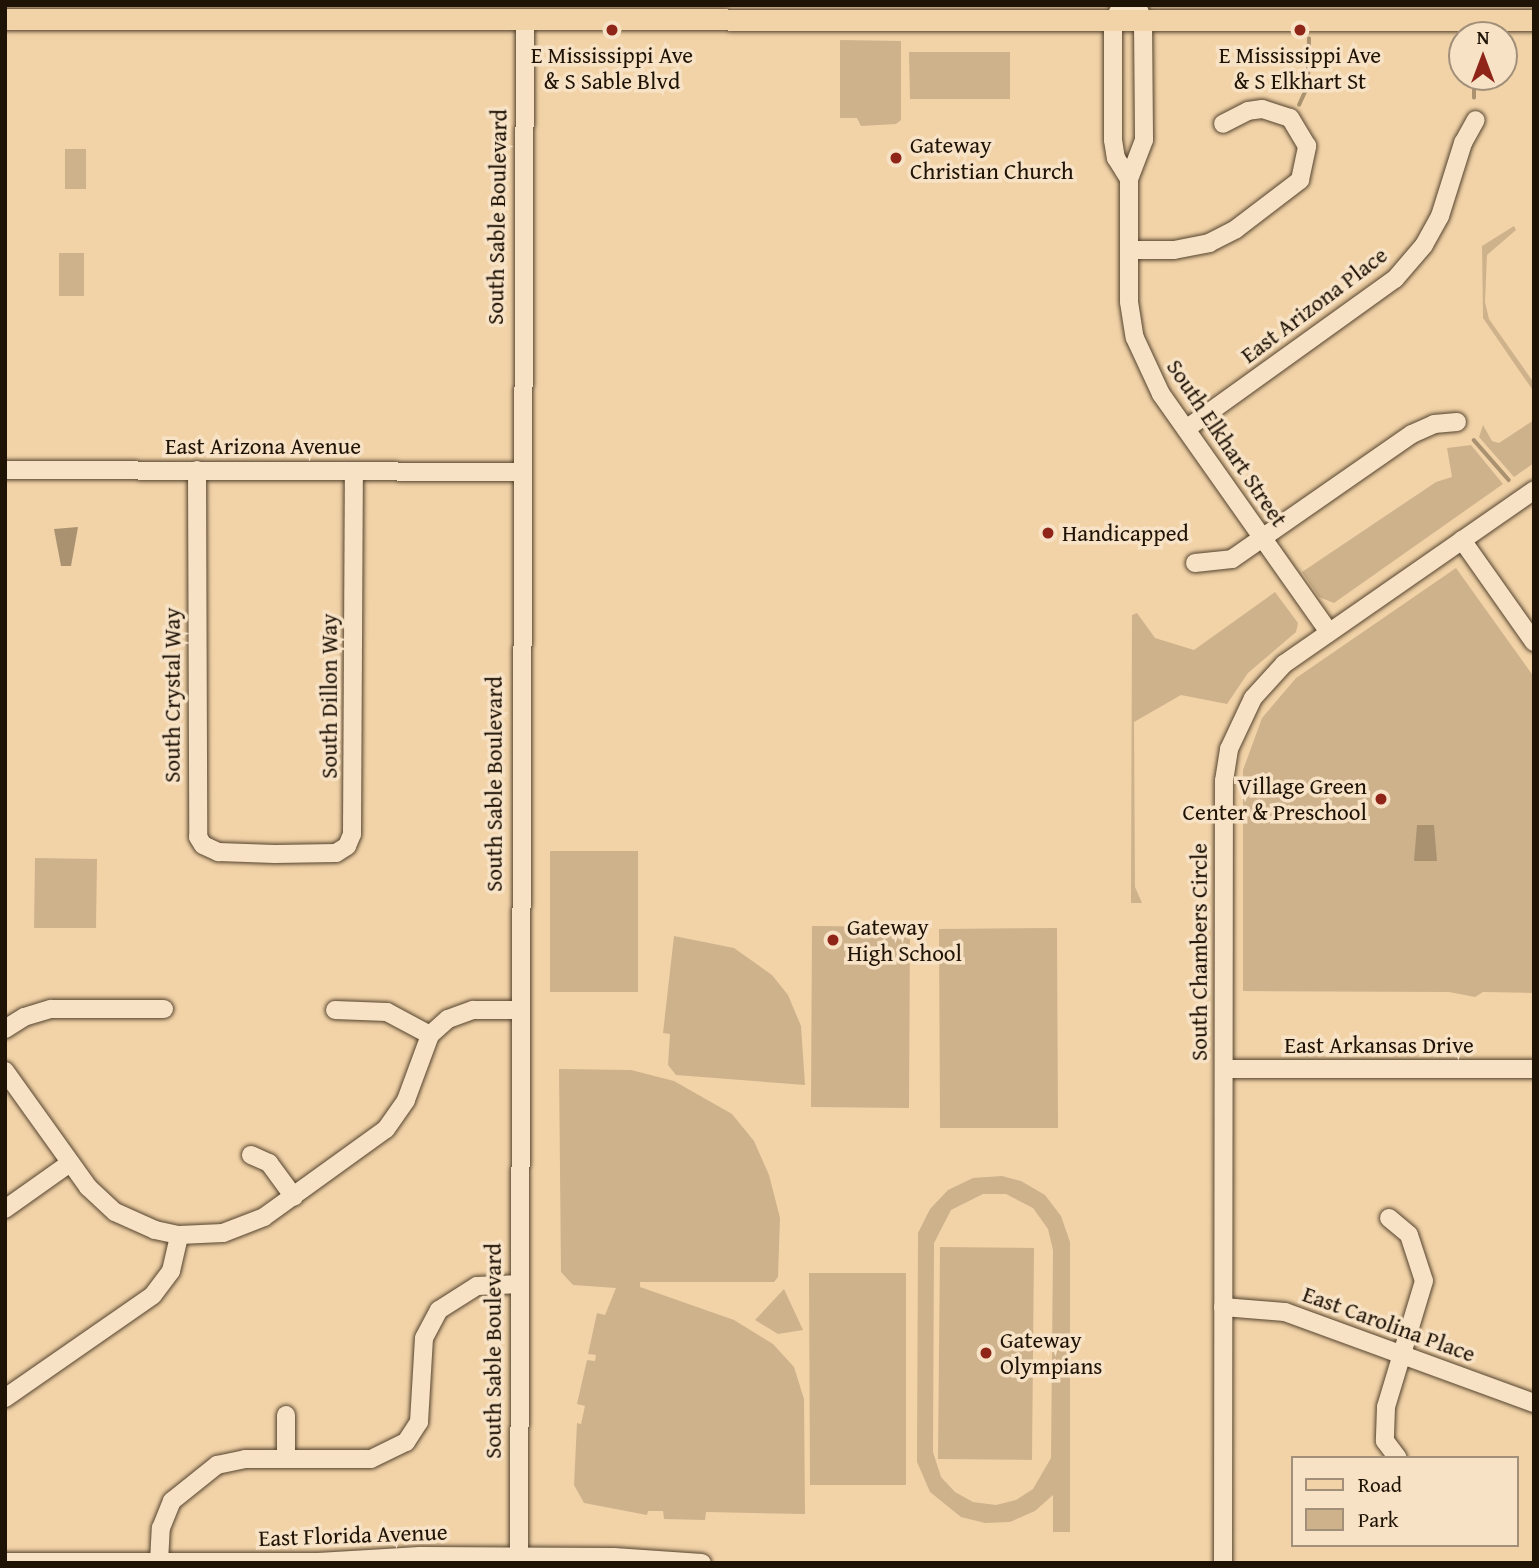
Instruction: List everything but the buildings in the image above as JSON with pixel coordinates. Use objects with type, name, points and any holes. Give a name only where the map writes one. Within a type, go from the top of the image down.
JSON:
[{"type":"main road","points":[[5,19],[525,14],[1140,13],[1534,20]]},
{"type":"street","name":"South Elkhart Street","points":[[1117,13],[1113,150],[1129,179]]},
{"type":"street","name":"South Elkhart Street","points":[[1140,13],[1144,140],[1129,179],[1129,250],[1135,338],[1152,379],[1329,632]]},
{"type":"street","name":"South Sable Boulevard","points":[[519,1560],[525,14]]},
{"type":"street","points":[[1129,250],[1174,250],[1209,243],[1236,229],[1300,180],[1307,146],[1290,118],[1262,109],[1248,111],[1223,124]]},
{"type":"street","name":"East Arizona Place","points":[[1186,429],[1395,279],[1424,245],[1440,216],[1463,143],[1476,120]]},
{"type":"street","points":[[1195,563],[1229,561],[1412,434],[1434,424],[1457,422]]},
{"type":"street","name":"East Arizona Avenue","points":[[5,470],[522,472]]},
{"type":"street","name":"South Crystal Way","points":[[197,470],[198,837],[203,845],[218,852],[275,853]]},
{"type":"street","name":"South Dillon Way","points":[[275,853],[336,853],[347,846],[352,834],[354,471]]},
{"type":"street","name":"South Chambers Circle","points":[[1223,1563],[1227,757],[1243,715],[1262,685],[1329,632],[1534,490]]},
{"type":"street","points":[[1462,540],[1534,642]]},
{"type":"street","points":[[5,1029],[24,1017],[51,1009],[164,1009]]},
{"type":"street","points":[[335,1010],[387,1012],[430,1035]]},
{"type":"street","points":[[5,1072],[88,1187],[115,1212],[155,1230],[179,1235],[212,1234],[244,1227],[294,1197],[368,1146],[394,1120],[430,1035],[461,1013],[520,1010]]},
{"type":"street","name":"East Arkansas Drive","points":[[1224,1069],[1534,1069]]},
{"type":"street","points":[[251,1156],[269,1163],[294,1197]]},
{"type":"street","points":[[5,1209],[70,1163]]},
{"type":"street","points":[[1390,1218],[1408,1232],[1423,1276],[1421,1300],[1402,1354],[1384,1422],[1386,1444],[1396,1456]]},
{"type":"street","points":[[5,1398],[153,1295],[171,1271],[179,1235]]},
{"type":"street","points":[[159,1562],[163,1518],[179,1493],[226,1461],[371,1459],[412,1448],[421,1414],[424,1338],[439,1310],[477,1286],[520,1284]]},
{"type":"street","name":"East Carolina Place","points":[[1223,1307],[1277,1309],[1534,1402]]},
{"type":"street","points":[[286,1415],[286,1459]]},
{"type":"street","name":"East Florida Avenue","points":[[5,1562],[519,1560],[702,1563]]},
{"type":"green space","points":[[840,40],[901,41],[901,120],[896,124],[861,126],[857,118],[840,118]]},
{"type":"green space","points":[[909,52],[1010,52],[1010,99],[910,99]]},
{"type":"green space","points":[[65,149],[86,149],[86,189],[65,189]]},
{"type":"green space","points":[[1514,226],[1516,230],[1487,255],[1485,302],[1489,319],[1534,383],[1534,392],[1483,318],[1482,246]]},
{"type":"green space","points":[[59,253],[84,253],[84,296],[59,296]]},
{"type":"green space","points":[[1534,420],[1534,463],[1514,477],[1479,437],[1483,425],[1492,441],[1499,443]]},
{"type":"green space","points":[[1471,445],[1503,484],[1334,603],[1319,597],[1302,572],[1436,482],[1452,477],[1447,448]]},
{"type":"green space","points":[[1456,568],[1534,677],[1534,993],[1483,992],[1475,997],[1449,992],[1243,991],[1243,770],[1262,718],[1296,678]]},
{"type":"green space","points":[[1275,592],[1298,623],[1296,632],[1248,673],[1227,704],[1181,695],[1134,722],[1135,887],[1142,903],[1131,903],[1132,615],[1137,613],[1155,638],[1194,650]]},
{"type":"green space","points":[[550,851],[638,851],[638,992],[550,992]]},
{"type":"green space","points":[[35,858],[97,859],[96,928],[34,928]]},
{"type":"green space","points":[[812,926],[910,927],[909,1108],[811,1107]]},
{"type":"green space","points":[[1057,928],[1058,1128],[940,1128],[939,929]]},
{"type":"green space","points":[[674,936],[734,948],[772,975],[788,995],[801,1026],[805,1085],[676,1075],[668,1065],[670,1034],[663,1033]]},
{"type":"green space","points":[[559,1069],[631,1070],[674,1081],[732,1114],[754,1141],[769,1175],[780,1218],[778,1277],[774,1282],[640,1282],[640,1287],[734,1320],[773,1344],[794,1367],[804,1399],[805,1514],[706,1512],[705,1520],[664,1519],[663,1511],[648,1511],[647,1515],[584,1503],[574,1485],[577,1423],[581,1424],[585,1406],[577,1404],[587,1360],[595,1361],[596,1355],[588,1354],[597,1313],[605,1315],[616,1288],[573,1285],[561,1272]]},
{"type":"green space","points":[[1002,1176],[1021,1181],[1045,1195],[1061,1216],[1070,1242],[1070,1532],[1053,1532],[1053,1495],[1035,1511],[1010,1522],[985,1523],[961,1517],[930,1492],[917,1462],[918,1233],[930,1209],[948,1190],[973,1178]],"holes":[[[983,1194],[1006,1194],[1033,1208],[1048,1229],[1053,1250],[1051,1458],[1033,1489],[1016,1500],[996,1505],[973,1502],[955,1492],[941,1477],[933,1452],[934,1243],[951,1210]]]},
{"type":"green space","name":"Gateway Olympians","points":[[940,1247],[1034,1248],[1032,1460],[938,1459]]},
{"type":"green space","points":[[809,1273],[906,1273],[906,1485],[810,1485]]},
{"type":"green space","points":[[784,1289],[803,1330],[778,1334],[755,1320]]},
{"type":"shaded area","points":[[78,527],[71,566],[61,566],[54,529]]},
{"type":"shaded area","points":[[1417,825],[1434,825],[1437,861],[1414,861]]},
{"type":"waterway","points":[[1299,105],[1308,86],[1309,39]]},
{"type":"waterway","points":[[1474,91],[1474,98]]},
{"type":"waterway","points":[[1474,440],[1509,480]]},
{"type":"place","name":"E Mississippi Ave & S Sable Blvd","points":[[612,30]]},
{"type":"place","name":"E Mississippi Ave & S Elkhart St","points":[[1300,30]]},
{"type":"place","name":"Gateway Christian Church","points":[[896,158]]},
{"type":"place","name":"Handicapped","points":[[1048,533]]},
{"type":"place","name":"Village Green Center & Preschool","points":[[1381,799]]},
{"type":"place","name":"Gateway High School","points":[[833,940]]},
{"type":"place","name":"Gateway Olympians","points":[[986,1353]]}]
